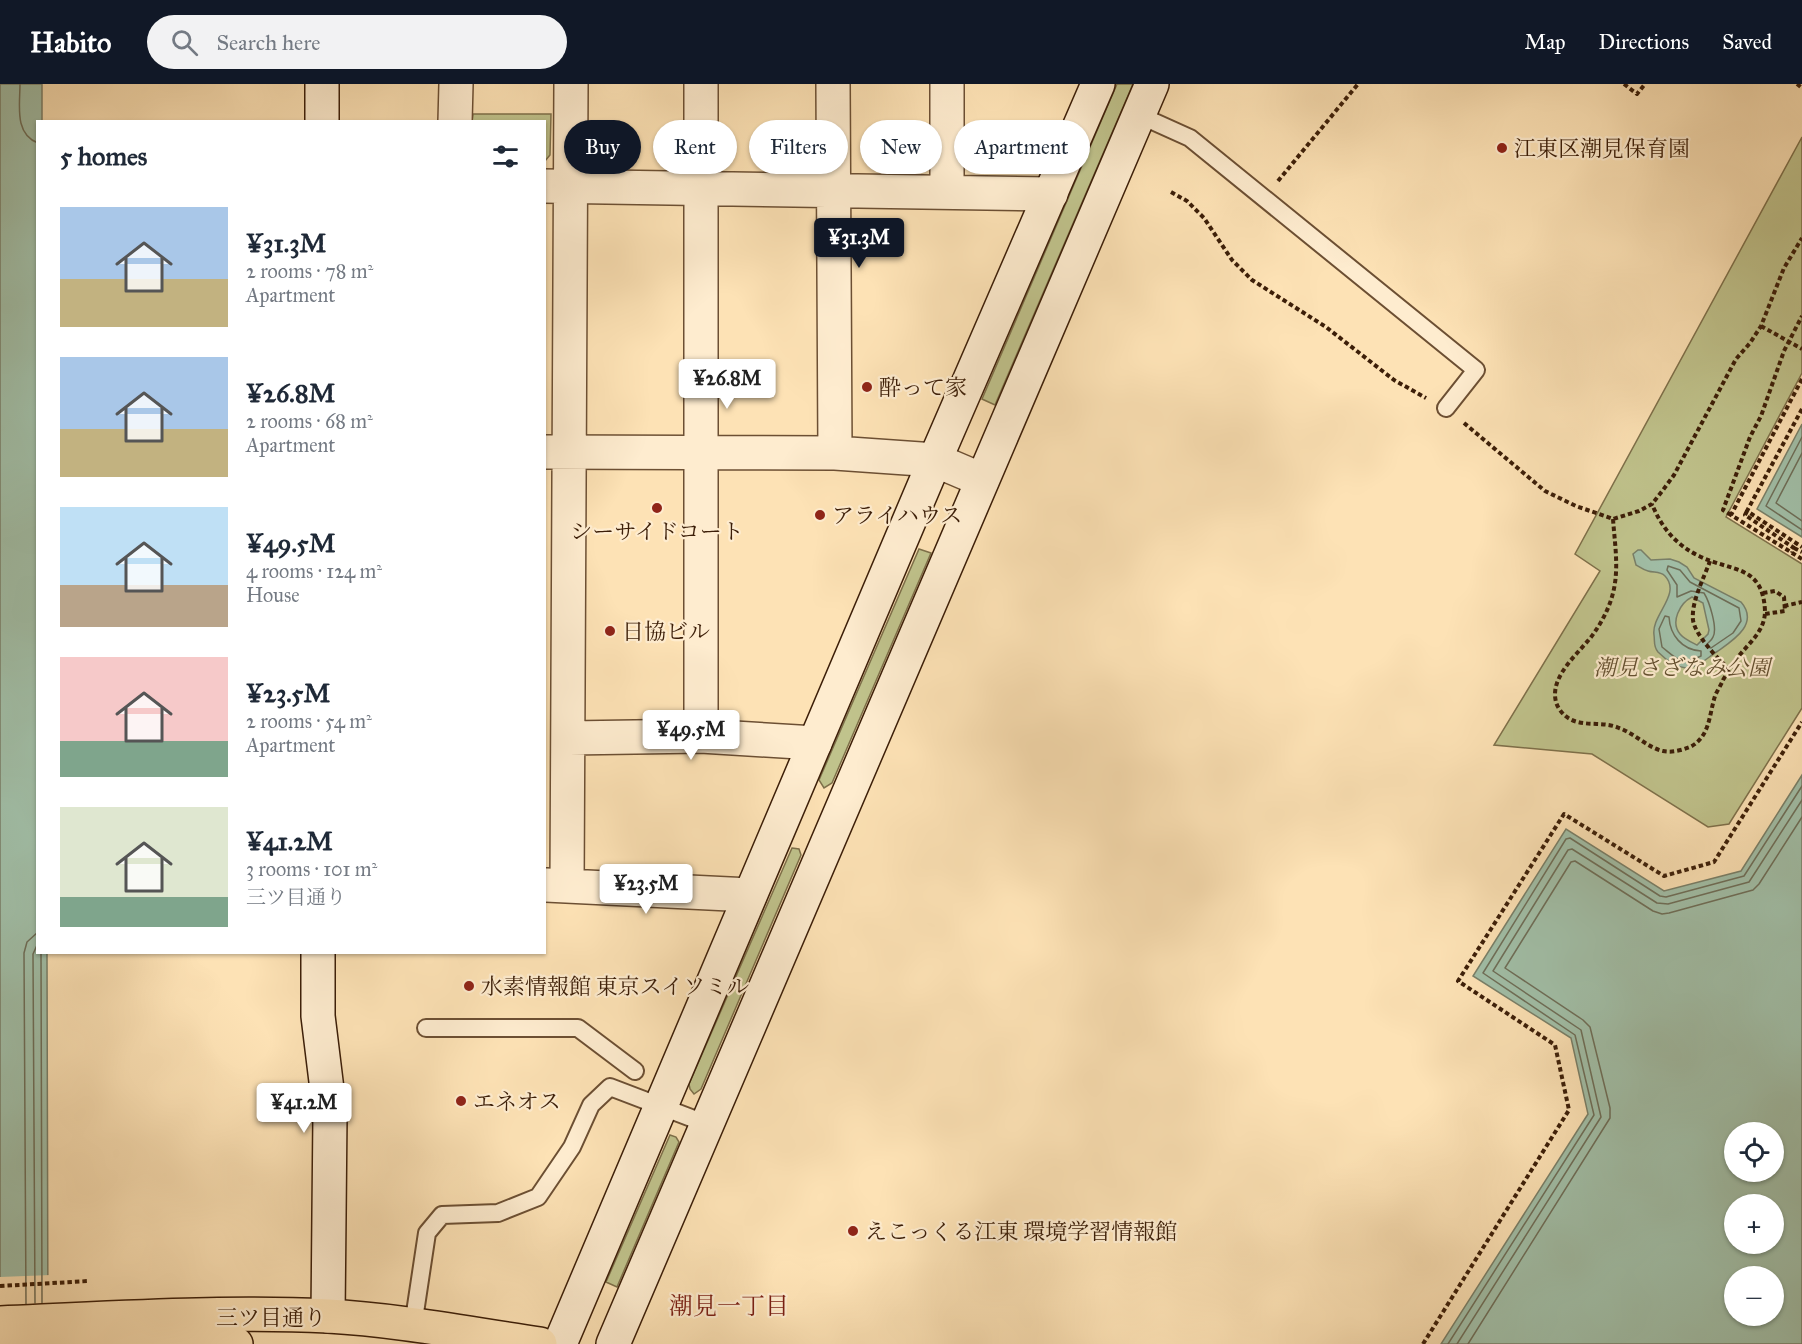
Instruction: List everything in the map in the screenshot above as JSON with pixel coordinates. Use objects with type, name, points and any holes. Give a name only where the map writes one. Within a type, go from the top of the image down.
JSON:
[{"type":"main road","name":"三ツ目通り","points":[[0,1323],[215,1316],[328,1316],[540,1344]]},
{"type":"main road","points":[[0,1342],[236,1344]]},
{"type":"street","points":[[322,84],[322,120]]},
{"type":"street","points":[[455,120],[456,84]]},
{"type":"street","points":[[571,84],[557,186],[556,453],[569,738],[556,885],[750,895]]},
{"type":"street","points":[[701,84],[701,735]]},
{"type":"street","points":[[833,84],[835,453]]},
{"type":"street","points":[[946,192],[947,84]]},
{"type":"street","points":[[560,1344],[935,460],[1098,84]]},
{"type":"street","points":[[614,1344],[1152,84]]},
{"type":"street","points":[[557,186],[1051,194]]},
{"type":"street","points":[[556,453],[835,453],[935,460],[982,480]]},
{"type":"street","points":[[569,738],[701,735],[815,743]]},
{"type":"street","points":[[318,954],[318,1016],[330,1114],[328,1316]]},
{"type":"lane","points":[[1139,115],[1190,138],[1476,370],[1446,408]]},
{"type":"lane","points":[[426,1028],[578,1028],[635,1071]]},
{"type":"lane","points":[[413,1326],[427,1233],[442,1215],[498,1213],[538,1197],[572,1147],[591,1106],[610,1087],[707,1124]]},
{"type":"path","points":[[1264,198],[1358,84]]},
{"type":"path","points":[[1624,84],[1637,94],[1645,84]]},
{"type":"path","points":[[1797,84],[1802,88]]},
{"type":"path","points":[[1171,192],[1187,201],[1204,218],[1232,260],[1252,280],[1326,327],[1394,380],[1446,408],[1545,490],[1576,506],[1613,519],[1639,511],[1652,504],[1674,475],[1736,359],[1761,326],[1784,268],[1802,237]]},
{"type":"path","points":[[1802,316],[1784,351],[1761,416],[1750,437],[1723,510],[1793,550],[1802,552]]},
{"type":"path","points":[[1761,326],[1802,349]]},
{"type":"path","points":[[1731,515],[1802,379]]},
{"type":"path","points":[[1802,409],[1745,515],[1802,559]]},
{"type":"path","points":[[1613,519],[1617,576],[1611,598],[1593,634],[1565,668],[1558,682],[1556,700],[1558,708],[1571,720],[1618,727],[1655,748],[1674,752],[1693,745],[1701,738],[1711,718],[1716,695],[1729,669],[1756,636],[1765,614],[1763,593],[1751,576],[1690,552],[1678,543],[1658,520],[1652,504]]},
{"type":"path","points":[[1747,511],[1802,546]]},
{"type":"path","points":[[1710,561],[1692,618],[1697,632],[1729,669]]},
{"type":"path","points":[[1763,593],[1775,591],[1784,597],[1785,611],[1765,614]]},
{"type":"path","points":[[1784,606],[1802,602]]},
{"type":"path","points":[[1423,1344],[1569,1110],[1555,1045],[1458,981],[1564,814],[1664,876],[1714,862],[1802,722]]},
{"type":"path","points":[[0,1286],[89,1281]]},
{"type":"green space","points":[[1117,84],[1133,84],[995,405],[982,399],[1078,174],[1090,174],[1090,147]]},
{"type":"green space","points":[[473,114],[551,114],[550,155],[546,160],[546,120],[472,120]]},
{"type":"green space","name":"潮見さざなみ公園","points":[[1802,137],[1802,373],[1726,517],[1802,564],[1802,708],[1729,824],[1708,827],[1592,754],[1494,745],[1600,571],[1575,554]]},
{"type":"green space","points":[[919,549],[931,553],[832,783],[824,788],[819,780]]},
{"type":"green space","points":[[792,848],[799,849],[801,855],[701,1089],[694,1094],[689,1084]]},
{"type":"green space","points":[[670,1135],[676,1137],[679,1142],[617,1287],[606,1282]]},
{"type":"water","points":[[0,84],[42,84],[42,120],[36,120],[36,954],[47,954],[48,1344],[0,1344]]},
{"type":"water","points":[[1802,424],[1802,537],[1757,509]]},
{"type":"water","points":[[1641,550],[1651,560],[1670,559],[1679,562],[1687,567],[1694,578],[1741,602],[1746,610],[1747,618],[1742,631],[1695,666],[1686,668],[1667,660],[1656,650],[1654,627],[1668,597],[1669,583],[1663,574],[1646,571],[1636,565],[1633,554]],"holes":[[[1692,597],[1703,603],[1709,630],[1697,645],[1680,634],[1676,619],[1680,608]]]},
{"type":"water","points":[[1802,775],[1802,1344],[1441,1344],[1588,1114],[1571,1038],[1473,976],[1566,829],[1664,891],[1741,871]]},
{"type":"pier","points":[[51,1275],[51,1344],[0,1344],[0,1277]]},
{"type":"place","name":"江東区潮見保育園","points":[[1502,148]]},
{"type":"place","name":"酔って家","points":[[867,387]]},
{"type":"place","name":"シーサイドコート","points":[[657,508]]},
{"type":"place","name":"アライハウス","points":[[820,515]]},
{"type":"place","name":"日協ビル","points":[[610,631]]},
{"type":"place","name":"水素情報館 東京スイソミル","points":[[469,986]]},
{"type":"place","name":"エネオス","points":[[461,1101]]},
{"type":"place","name":"えこっくる江東 環境学習情報館","points":[[853,1231]]},
{"type":"district","name":"潮見一丁目","points":[[729,1306]]}]
